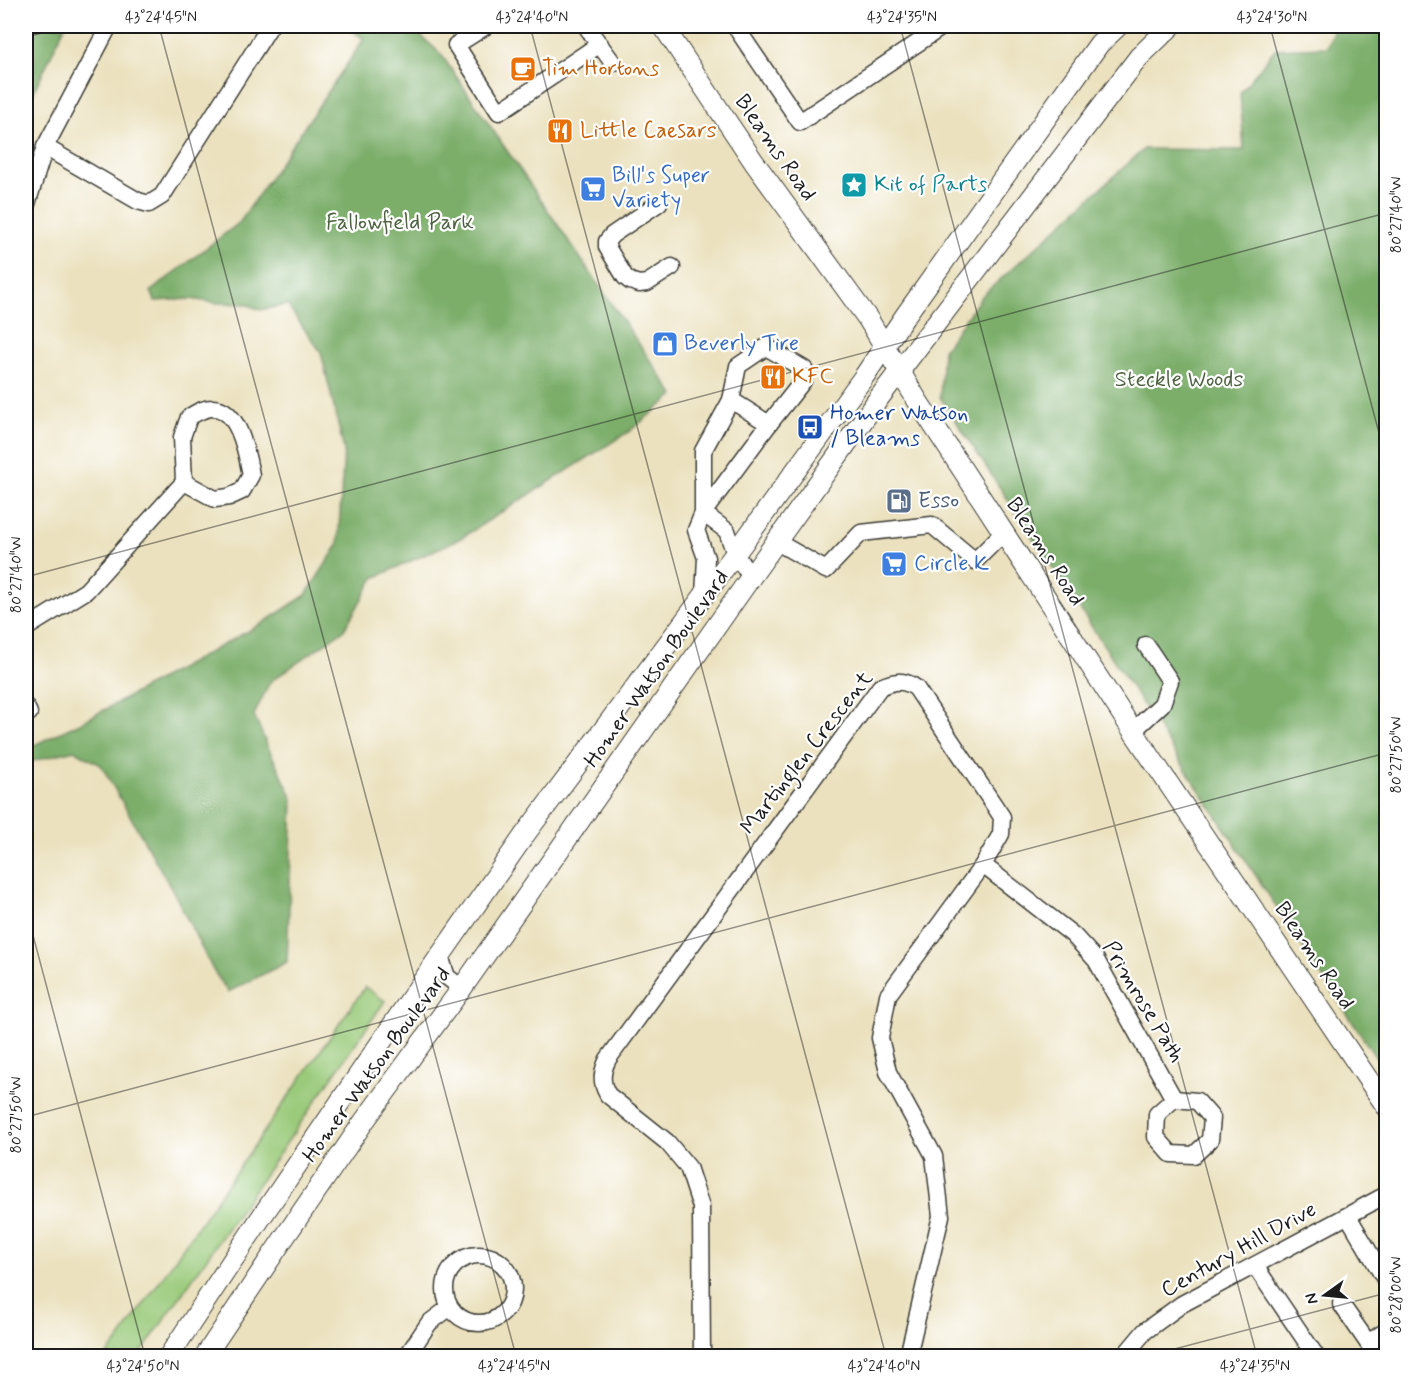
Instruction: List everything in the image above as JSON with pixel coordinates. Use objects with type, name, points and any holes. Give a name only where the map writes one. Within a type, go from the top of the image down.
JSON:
[{"type":"main road","name":"Bleams Road","points":[[663,26],[754,162],[868,319],[1003,533],[1133,731],[1386,1106]]},
{"type":"main road","name":"Homer Watson Boulevard","points":[[169,1356],[260,1219],[526,833],[735,554],[863,378],[1099,44],[1118,26]]},
{"type":"main road","name":"Homer Watson Boulevard","points":[[205,1356],[365,1120],[462,988],[879,398],[1139,57],[1171,26]]},
{"type":"street","points":[[26,207],[45,147],[109,26]]},
{"type":"street","points":[[45,147],[138,201],[149,204],[162,196],[270,26]]},
{"type":"street","points":[[486,26],[456,45],[499,112],[600,44]]},
{"type":"street","points":[[586,26],[613,63]]},
{"type":"street","points":[[735,26],[800,122],[943,26]]},
{"type":"street","points":[[659,203],[612,234],[607,241],[607,247],[625,277],[639,284],[647,283],[672,267]]},
{"type":"street","points":[[703,513],[703,451],[731,400],[738,366],[766,347],[804,369],[803,381],[703,513],[696,530],[706,558],[704,595]]},
{"type":"street","points":[[731,400],[769,424]]},
{"type":"street","points":[[26,628],[86,591],[184,482],[182,437],[189,417],[214,408],[226,413],[235,423],[245,446],[251,475],[242,491],[230,497],[215,499],[184,482]]},
{"type":"street","points":[[703,513],[727,531],[735,554],[751,577]]},
{"type":"street","points":[[777,542],[826,570],[861,532],[932,525],[975,561],[1003,533]]},
{"type":"street","points":[[1133,731],[1162,704],[1170,681],[1146,645]]},
{"type":"street","name":"Martinglen Crescent","points":[[702,1356],[701,1207],[688,1167],[667,1142],[608,1095],[603,1088],[602,1070],[880,687],[890,682],[900,681],[916,688],[1002,817],[1001,834],[983,865],[888,995],[880,1038],[888,1072],[934,1156],[941,1216],[908,1356]]},
{"type":"street","name":"Primrose Path","points":[[983,865],[1073,935],[1096,960],[1174,1099]]},
{"type":"street","points":[[440,956],[447,977],[462,988]]},
{"type":"street","name":"Century Hill Drive","points":[[1124,1356],[1145,1330],[1182,1304],[1386,1195]]},
{"type":"street","points":[[1348,1216],[1386,1281]]},
{"type":"street","points":[[480,1254],[490,1256],[507,1269],[512,1280],[511,1302],[495,1319],[483,1323],[470,1322],[449,1308],[444,1294],[445,1282],[449,1270],[458,1261],[480,1254]]},
{"type":"street","points":[[1255,1266],[1316,1356]]},
{"type":"street","points":[[1341,1304],[1372,1350],[1386,1331]]},
{"type":"street","points":[[407,1356],[429,1323],[449,1308]]},
{"type":"green space","points":[[26,26],[65,26],[26,108]]},
{"type":"green space","name":"Fallowfield Park","points":[[346,26],[410,26],[441,54],[674,395],[630,431],[461,538],[374,578],[344,630],[270,682],[254,715],[293,799],[287,962],[228,992],[213,970],[175,895],[101,765],[74,750],[26,763],[26,749],[82,722],[263,623],[306,595],[338,545],[344,450],[321,352],[287,305],[260,310],[246,304],[191,299],[155,301],[151,291],[240,222],[364,39]]},
{"type":"green space","name":"Steckle Woods","points":[[1335,26],[1386,26],[1386,1073],[940,397],[943,350],[982,296],[1144,149],[1244,150],[1240,93],[1275,49],[1327,47]]},
{"type":"green space","points":[[365,987],[385,1001],[139,1356],[106,1356],[120,1338]]},
{"type":"place","name":"Tim Hortons","points":[[523,69]]},
{"type":"place","name":"Little Caesars","points":[[560,131]]},
{"type":"place","name":"Kit of Parts","points":[[854,185]]},
{"type":"place","name":"Bill's Super Variety","points":[[593,189]]},
{"type":"place","name":"Beverly Tire","points":[[665,344]]},
{"type":"place","name":"KFC","points":[[773,377]]},
{"type":"place","name":"Homer Watson / Bleams","points":[[810,427]]},
{"type":"place","name":"Esso","points":[[899,501]]},
{"type":"place","name":"Circle K","points":[[894,564]]}]
